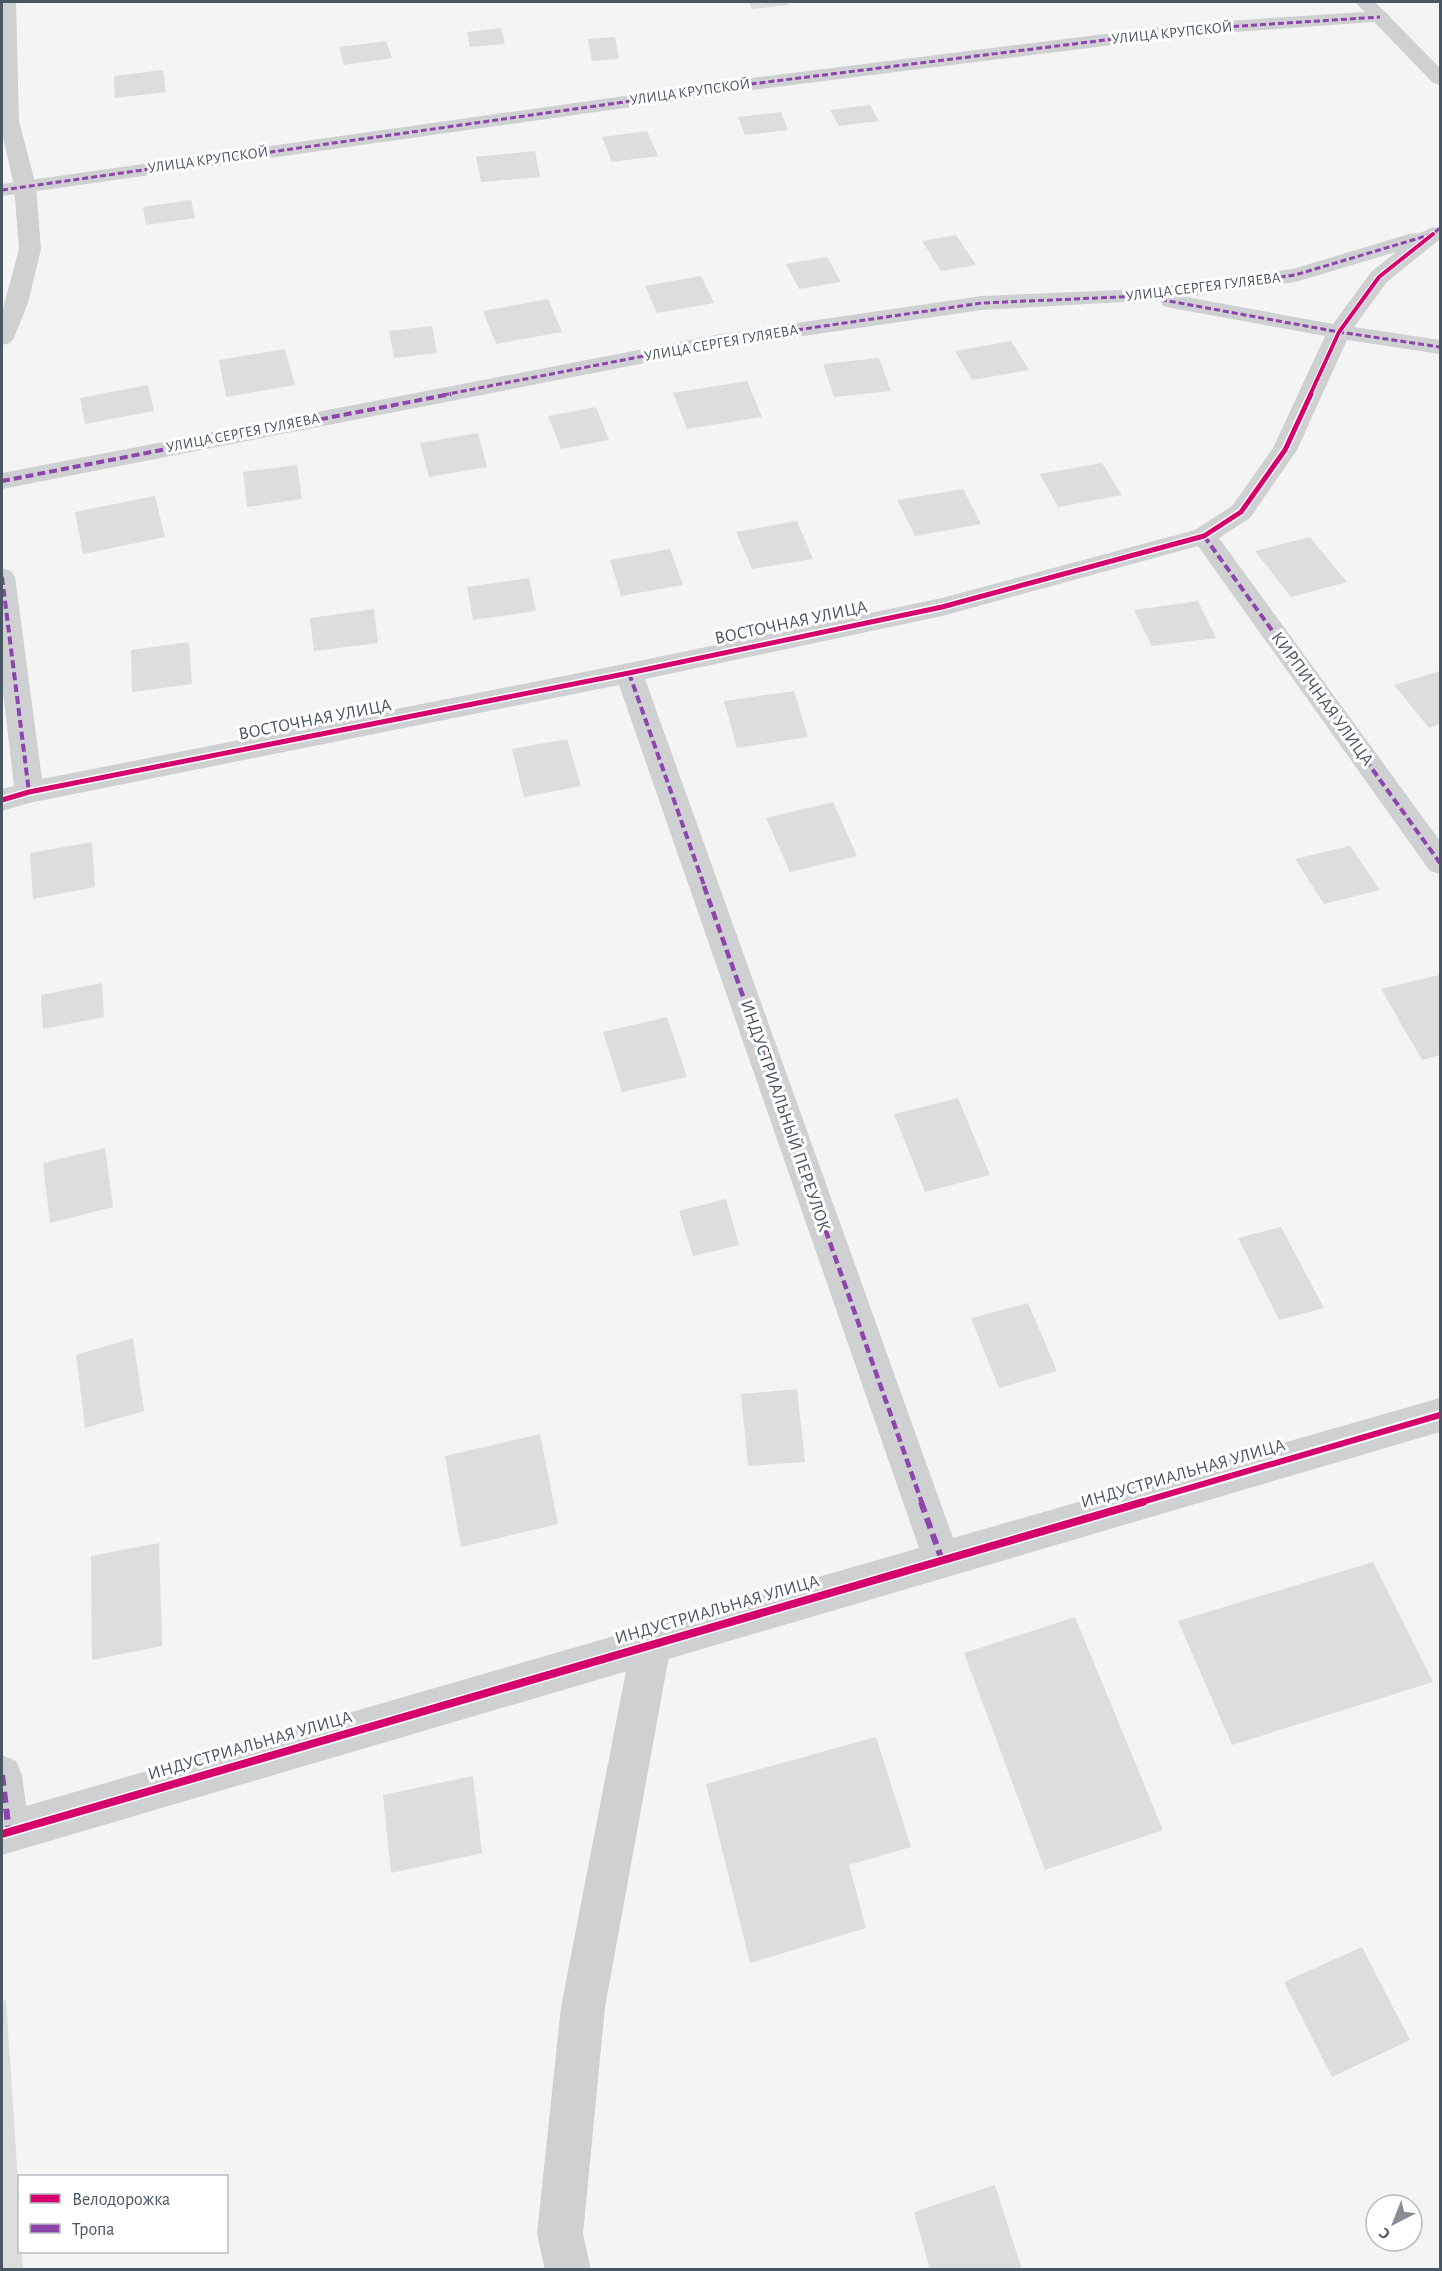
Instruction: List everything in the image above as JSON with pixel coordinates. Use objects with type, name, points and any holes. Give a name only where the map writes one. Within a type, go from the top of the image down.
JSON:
[{"type":"street","points":[[2,338],[17,303],[30,249],[26,186],[9,122],[6,2]]},
{"type":"street","points":[[1365,2],[1440,79]]},
{"type":"street","name":"УЛИЦА КРУПСКОЙ","points":[[2,190],[751,84],[1194,29],[1380,17]]},
{"type":"street","name":"УЛИЦА СЕРГЕЯ ГУЛЯЕВА","points":[[2,481],[419,398],[722,341],[982,303],[1143,296],[1295,275],[1437,231]]},
{"type":"street","name":"ВОСТОЧНАЯ УЛИЦА","points":[[2,800],[29,792],[629,673],[942,606],[1204,536],[1241,512],[1285,450],[1339,333],[1379,277],[1437,231]]},
{"type":"street","points":[[1143,296],[1339,333],[1440,347]]},
{"type":"street","name":"КИРПИЧНАЯ УЛИЦА","points":[[1204,536],[1440,862]]},
{"type":"street","points":[[2,577],[29,792]]},
{"type":"street","name":"ИНДУСТРИАЛЬНЫЙ ПЕРЕУЛОК","points":[[629,673],[942,1560]]},
{"type":"street","name":"ИНДУСТРИАЛЬНАЯ УЛИЦА","points":[[5,1833],[1440,1415]]},
{"type":"street","points":[[568,2270],[560,2234],[583,2007],[651,1645]]},
{"type":"street","points":[[2,1775],[5,1833]]},
{"type":"building","points":[[749,2],[788,2],[789,5],[752,9]]},
{"type":"building","points":[[501,28],[505,44],[470,47],[467,32]]},
{"type":"building","points":[[615,37],[619,59],[592,61],[588,39]]},
{"type":"building","points":[[386,41],[392,58],[344,65],[339,47]]},
{"type":"building","points":[[163,70],[166,92],[115,98],[114,76]]},
{"type":"building","points":[[870,105],[879,121],[839,126],[830,110]]},
{"type":"building","points":[[781,112],[788,130],[745,135],[738,117]]},
{"type":"building","points":[[647,131],[658,156],[612,162],[602,137]]},
{"type":"building","points":[[535,151],[540,177],[481,182],[476,157]]},
{"type":"building","points":[[191,200],[195,218],[146,225],[143,207]]},
{"type":"building","points":[[956,235],[976,265],[941,271],[922,241]]},
{"type":"building","points":[[827,257],[841,282],[799,289],[786,264]]},
{"type":"building","points":[[701,276],[714,303],[657,313],[645,286]]},
{"type":"building","points":[[548,299],[562,332],[496,344],[483,311]]},
{"type":"building","points":[[432,326],[437,353],[394,358],[389,331]]},
{"type":"building","points":[[1011,341],[1029,370],[972,380],[955,351]]},
{"type":"building","points":[[285,349],[295,385],[226,397],[219,360]]},
{"type":"building","points":[[879,358],[891,391],[834,397],[823,364]]},
{"type":"building","points":[[747,381],[762,417],[687,429],[673,393]]},
{"type":"building","points":[[148,385],[154,411],[85,424],[80,398]]},
{"type":"building","points":[[596,407],[609,440],[561,449],[548,416]]},
{"type":"building","points":[[478,433],[487,467],[429,477],[420,443]]},
{"type":"building","points":[[1102,463],[1122,495],[1058,507],[1040,474]]},
{"type":"building","points":[[297,465],[302,499],[247,507],[243,472]]},
{"type":"building","points":[[963,489],[981,524],[915,536],[897,500]]},
{"type":"building","points":[[155,496],[165,537],[83,554],[75,512]]},
{"type":"building","points":[[797,521],[813,559],[752,569],[736,532]]},
{"type":"building","points":[[1310,537],[1347,582],[1291,597],[1255,551]]},
{"type":"building","points":[[670,549],[683,585],[621,596],[610,560]]},
{"type":"building","points":[[529,578],[536,611],[473,620],[467,587]]},
{"type":"building","points":[[1198,601],[1216,638],[1152,646],[1134,610]]},
{"type":"building","points":[[374,609],[378,643],[314,651],[310,618]]},
{"type":"building","points":[[189,642],[192,684],[132,692],[131,650]]},
{"type":"building","points":[[1440,671],[1440,724],[1429,728],[1394,685]]},
{"type":"building","points":[[794,691],[808,737],[737,748],[724,701]]},
{"type":"building","points":[[567,739],[581,786],[524,797],[512,749]]},
{"type":"building","points":[[833,802],[857,856],[790,872],[766,818]]},
{"type":"building","points":[[92,842],[95,887],[33,899],[30,853]]},
{"type":"building","points":[[1350,846],[1380,890],[1324,904],[1295,859]]},
{"type":"building","points":[[1439,975],[1440,1055],[1422,1060],[1381,989]]},
{"type":"building","points":[[102,983],[104,1017],[43,1029],[41,995]]},
{"type":"building","points":[[667,1017],[687,1077],[622,1092],[603,1032]]},
{"type":"building","points":[[958,1098],[990,1175],[925,1192],[894,1114]]},
{"type":"building","points":[[105,1148],[113,1207],[50,1223],[43,1163]]},
{"type":"building","points":[[726,1199],[739,1245],[693,1256],[679,1211]]},
{"type":"building","points":[[1281,1227],[1324,1308],[1279,1320],[1238,1238]]},
{"type":"building","points":[[1028,1303],[1057,1371],[999,1388],[971,1318]]},
{"type":"building","points":[[133,1338],[144,1411],[85,1428],[76,1355]]},
{"type":"building","points":[[797,1389],[805,1462],[748,1466],[741,1394]]},
{"type":"building","points":[[540,1434],[558,1524],[461,1547],[445,1456]]},
{"type":"building","points":[[159,1543],[162,1646],[92,1660],[91,1556]]},
{"type":"building","points":[[1373,1562],[1433,1682],[1232,1745],[1178,1621]]},
{"type":"building","points":[[1075,1617],[1163,1830],[1045,1870],[964,1653]]},
{"type":"building","points":[[876,1737],[911,1847],[849,1865],[866,1928],[750,1963],[706,1784]]},
{"type":"building","points":[[473,1776],[482,1853],[391,1873],[383,1795]]},
{"type":"building","points":[[1362,1947],[1410,2040],[1332,2077],[1284,1982]]},
{"type":"building","points":[[6,2000],[18,2180],[18,2253],[22,2253],[23,2270],[2,2270],[2,2001]]},
{"type":"building","points":[[995,2185],[1022,2270],[930,2270],[914,2212]]},
{"type":"marked path","points":[[2,190],[751,84],[1194,29],[1380,17]]},
{"type":"marked path","points":[[2,481],[721,341],[982,303],[1143,296],[1295,275],[1433,234],[1440,228]]},
{"type":"marked path","points":[[1152,298],[1339,332],[1440,347]]},
{"type":"marked path","points":[[1204,536],[1440,863]]},
{"type":"marked path","points":[[2,577],[29,792]]},
{"type":"marked path","points":[[629,673],[942,1560]]},
{"type":"marked path","points":[[2,1775],[9,1832]]},
{"type":"cycle path","points":[[2,800],[29,792],[629,673],[942,607],[1204,536],[1241,512],[1285,450],[1339,332],[1379,277],[1433,234]]},
{"type":"cycle path","points":[[2,1834],[1440,1415]]}]
